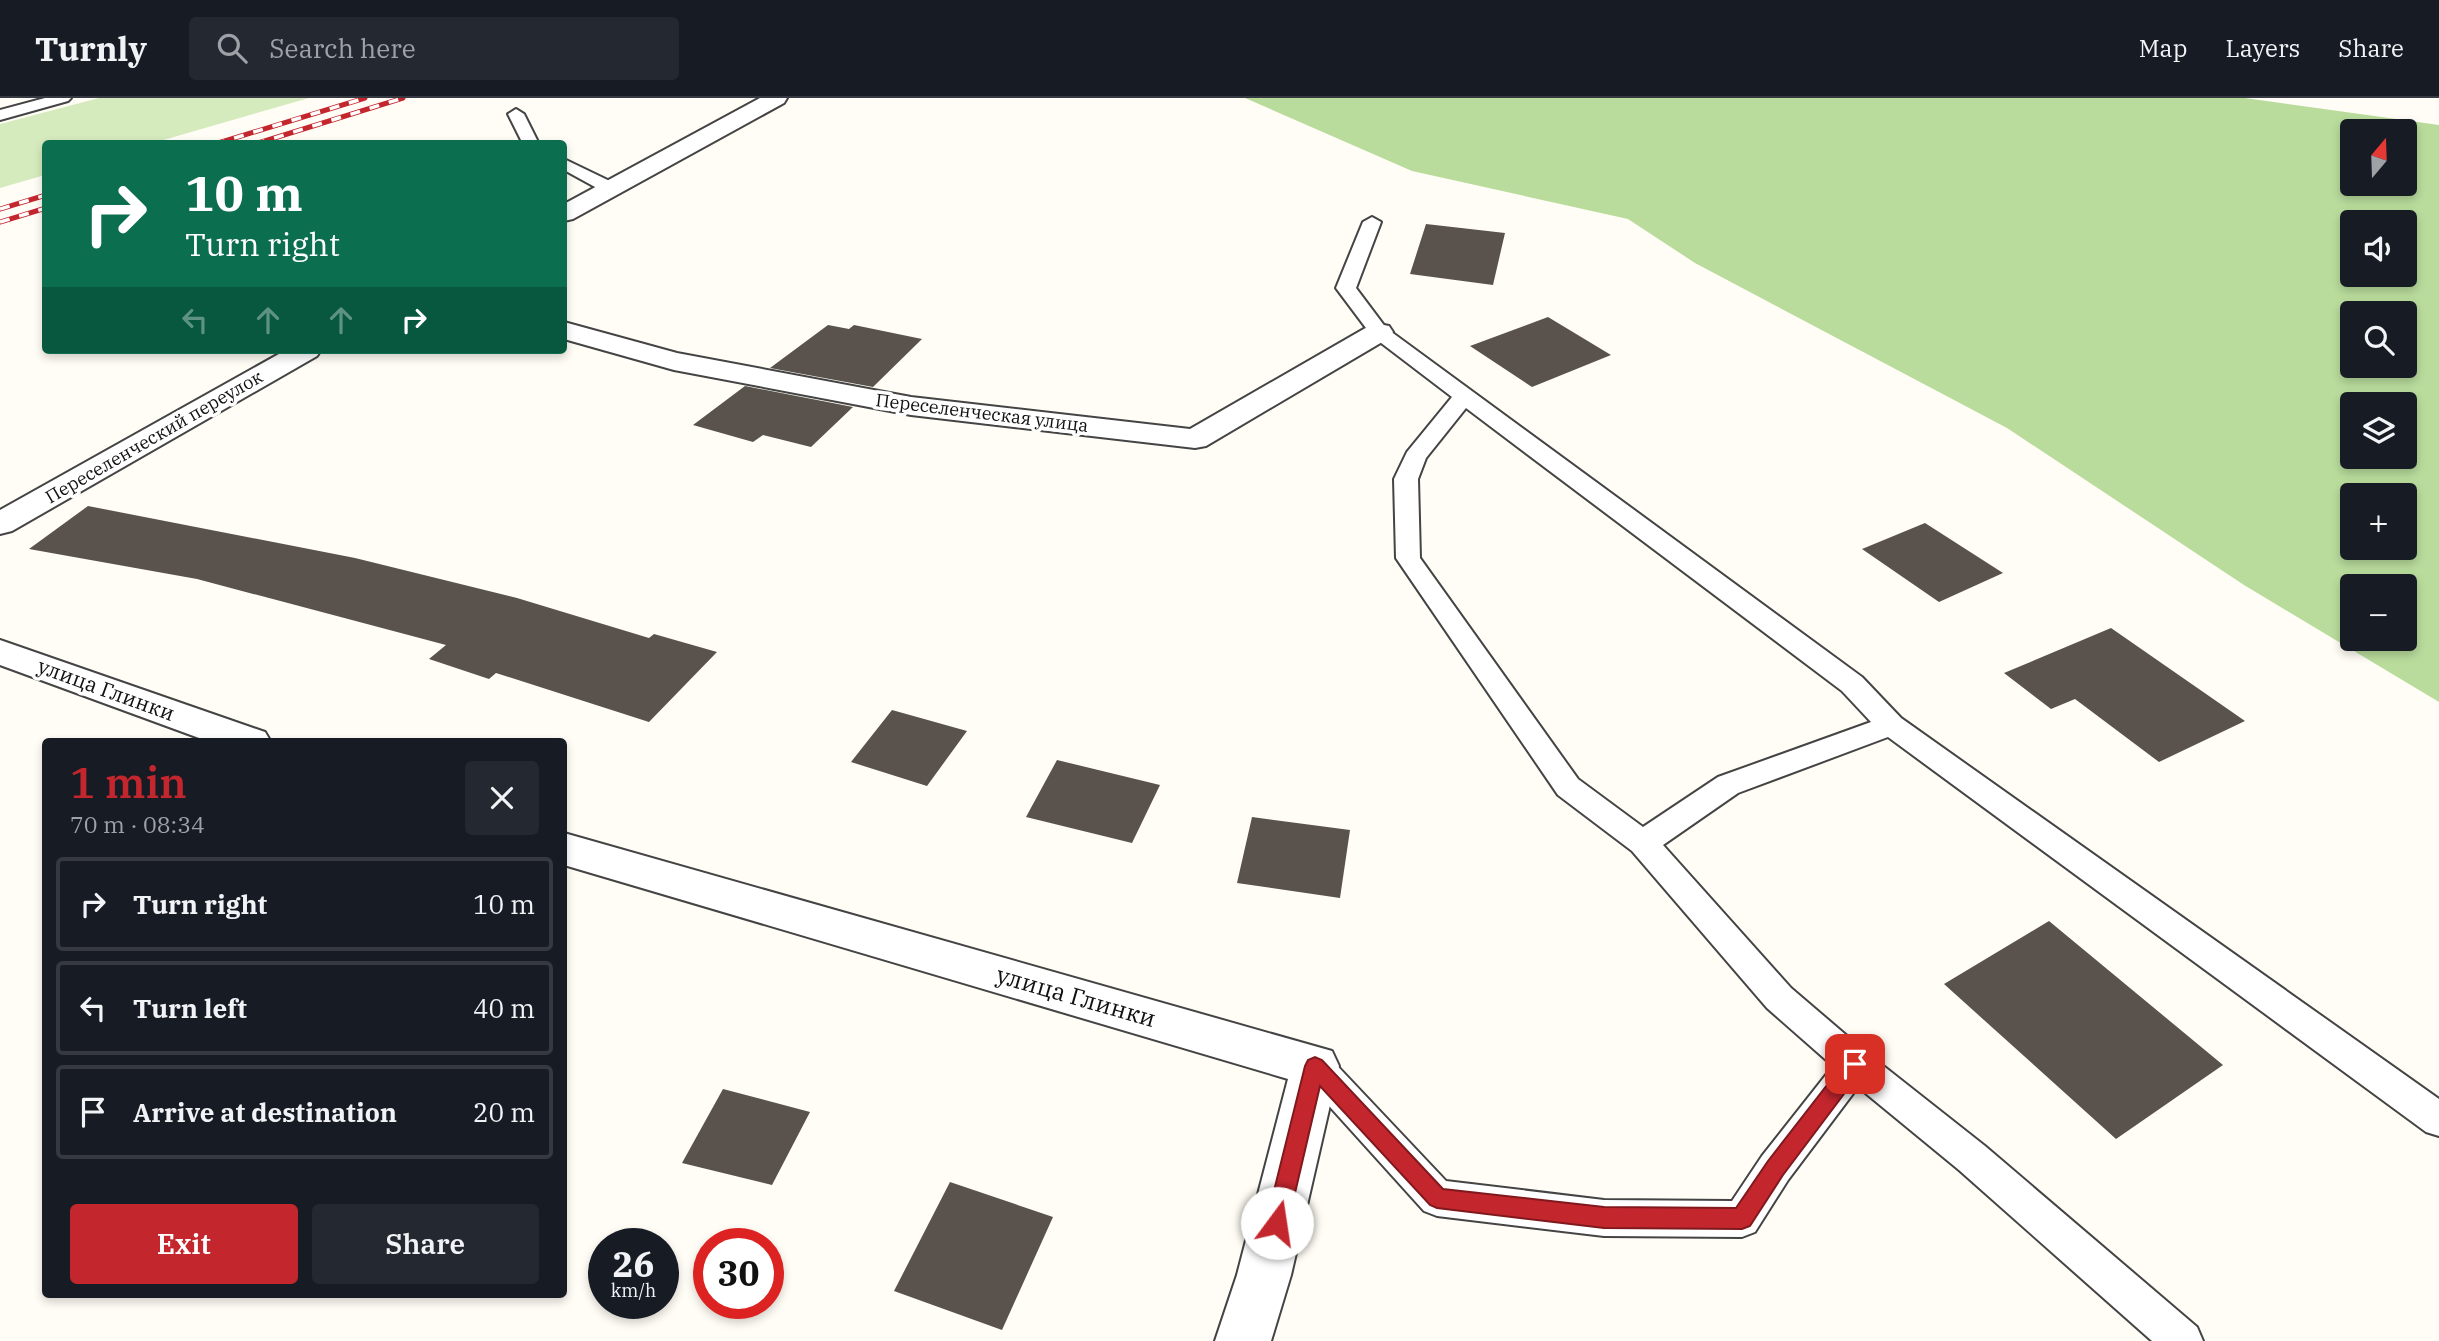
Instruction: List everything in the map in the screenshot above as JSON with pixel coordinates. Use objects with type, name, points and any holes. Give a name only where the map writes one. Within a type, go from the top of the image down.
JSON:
[{"type":"street","points":[[567,212],[776,98]]},
{"type":"street","name":"Переселенческая улица","points":[[567,331],[674,361],[911,406],[1195,439],[1380,332]]},
{"type":"street","name":"Переселенческий переулок","points":[[0,524],[300,354]]},
{"type":"street","name":"улица Глинки","points":[[0,652],[240,738]]},
{"type":"street","name":"улица Глинки","points":[[567,850],[1315,1066]]},
{"type":"street","points":[[1243,1341],[1264,1275],[1315,1066]]},
{"type":"lane","points":[[0,115],[63,98]]},
{"type":"lane","points":[[516,114],[529,140]]},
{"type":"lane","points":[[567,166],[612,189]]},
{"type":"lane","points":[[1372,222],[1346,288],[1380,332],[1853,684],[1891,725],[2439,1120]]},
{"type":"lane","points":[[1466,394],[1415,457],[1406,479],[1408,558],[1568,787],[1643,843],[1779,998],[1855,1064],[1972,1158],[2183,1341]]},
{"type":"lane","points":[[1643,843],[1728,785],[1891,725]]},
{"type":"lane","points":[[1315,1066],[1437,1198],[1604,1218],[1742,1219],[1775,1168],[1855,1064]]},
{"type":"green space","points":[[99,98],[309,98],[163,140],[42,140],[42,176],[0,188],[0,124]]},
{"type":"green space","points":[[1245,98],[2245,98],[2396,119],[2340,119],[2340,196],[2417,196],[2417,122],[2439,125],[2439,702],[2354,651],[2417,651],[2417,574],[2340,574],[2340,643],[2244,585],[2007,428],[1695,263],[1628,219],[1412,171]]},
{"type":"building","points":[[1426,224],[1505,233],[1493,285],[1410,274]]},
{"type":"building","points":[[1548,317],[1611,355],[1532,387],[1470,346]]},
{"type":"building","points":[[828,325],[849,329],[854,325],[922,339],[873,387],[770,368]]},
{"type":"building","points":[[745,386],[853,407],[811,447],[763,435],[753,442],[693,425]]},
{"type":"building","points":[[88,506],[355,558],[517,598],[649,638],[654,634],[717,652],[649,722],[496,673],[489,679],[429,659],[446,645],[197,579],[29,549]]},
{"type":"building","points":[[1925,523],[2003,573],[1939,602],[1862,549]]},
{"type":"building","points":[[2111,628],[2245,721],[2159,762],[2075,699],[2051,709],[2004,673]]},
{"type":"building","points":[[892,710],[967,731],[927,786],[851,762]]},
{"type":"building","points":[[1057,760],[1160,785],[1132,843],[1026,817]]},
{"type":"building","points":[[1252,817],[1350,830],[1340,898],[1237,883]]},
{"type":"building","points":[[2049,921],[2223,1065],[2116,1139],[1944,984]]},
{"type":"building","points":[[723,1089],[810,1112],[772,1185],[682,1163]]},
{"type":"building","points":[[950,1182],[1053,1217],[1002,1330],[894,1291]]},
{"type":"railway","points":[[228,140],[365,98]]},
{"type":"railway","points":[[268,140],[403,98]]},
{"type":"railway","points":[[0,209],[42,196]]},
{"type":"railway","points":[[0,222],[42,209]]},
{"type":"route","points":[[1277,1223],[1315,1066],[1437,1198],[1604,1218],[1742,1219],[1775,1168],[1855,1064]]}]
